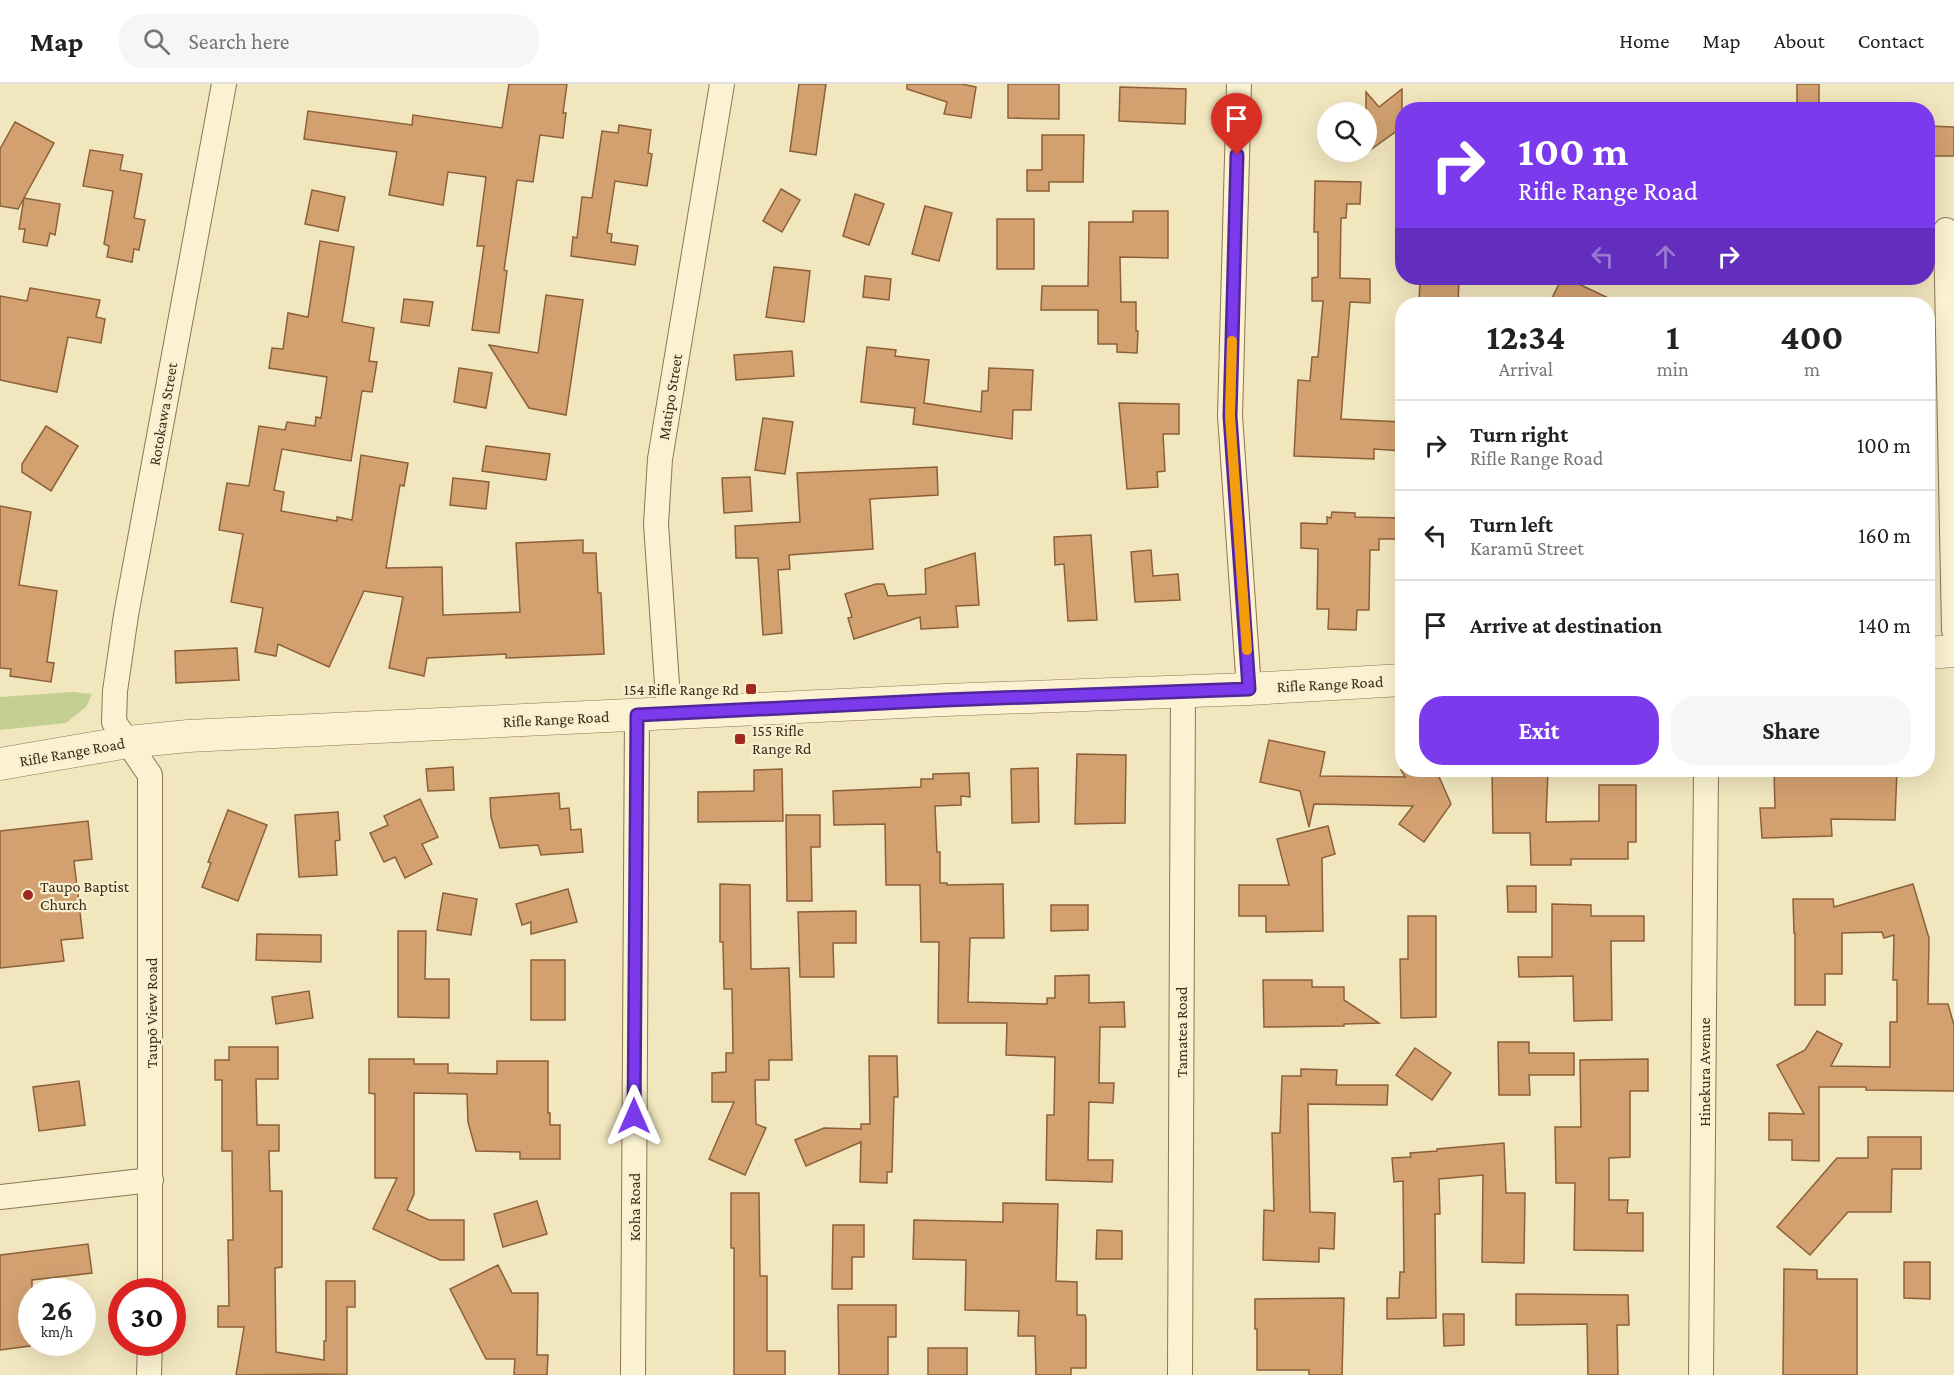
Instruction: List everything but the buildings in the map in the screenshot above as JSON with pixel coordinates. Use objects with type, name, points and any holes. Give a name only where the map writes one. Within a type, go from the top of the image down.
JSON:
[{"type":"street","name":"Rotokawa Street","points":[[128,742],[114,722],[119,662],[224,84]]},
{"type":"street","name":"Matipo Street","points":[[669,713],[656,524],[657,490],[660,459],[722,84]]},
{"type":"street","points":[[1239,84],[1230,416],[1249,689]]},
{"type":"street","points":[[1943,230],[1954,630]]},
{"type":"street","points":[[1935,652],[1954,651]]},
{"type":"street","name":"Rifle Range Road","points":[[0,764],[128,742],[188,736],[1183,690],[1249,689],[1395,680]]},
{"type":"street","name":"Tamatea Road","points":[[1179,1375],[1183,690]]},
{"type":"street","name":"Koha Road","points":[[633,1375],[637,715]]},
{"type":"street","name":"Taupō View Road","points":[[128,742],[150,775],[150,1278]]},
{"type":"street","name":"Hinekura Avenue","points":[[1701,1375],[1706,777]]},
{"type":"street","points":[[0,1197],[151,1179]]},
{"type":"street","points":[[149,1375],[150,1356]]},
{"type":"green space","points":[[73,692],[92,694],[86,707],[66,723],[0,730],[0,697]]},
{"type":"slow traffic","points":[[1232,341],[1230,416],[1247,650]]},
{"type":"place","name":"154 Rifle Range Rd","points":[[751,689]]},
{"type":"place","name":"155 Rifle Range Rd","points":[[740,739]]},
{"type":"place","name":"Taupo Baptist Church","points":[[28,895]]},
{"type":"route","points":[[634,1116],[637,715],[945,700],[1249,689],[1230,416],[1237,155]]}]
